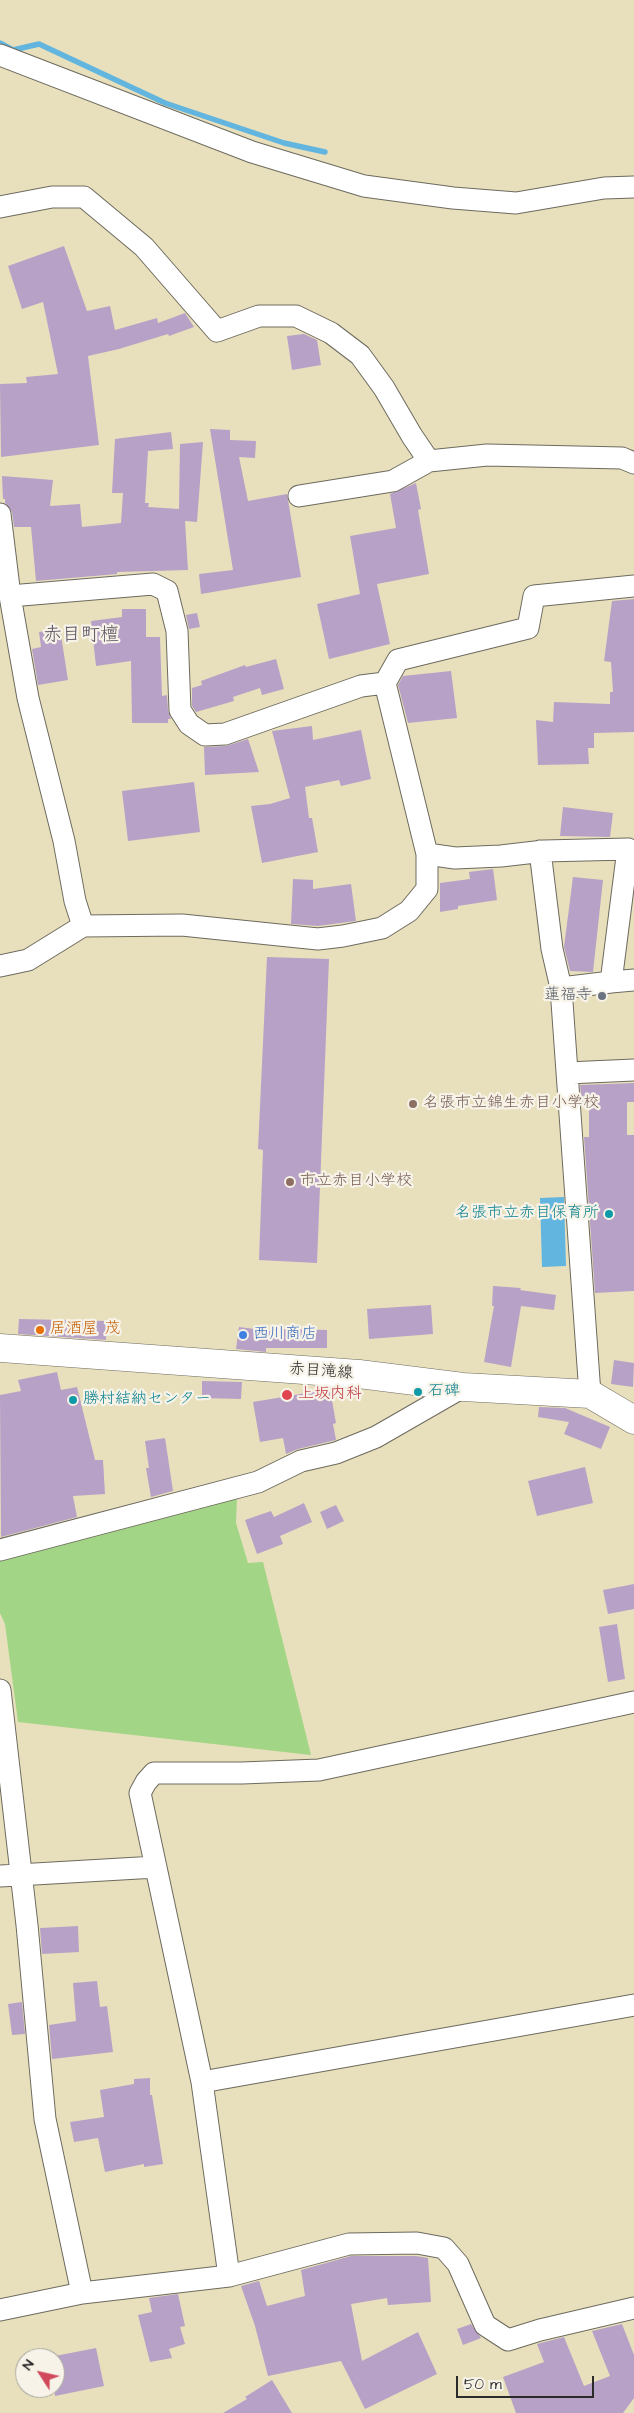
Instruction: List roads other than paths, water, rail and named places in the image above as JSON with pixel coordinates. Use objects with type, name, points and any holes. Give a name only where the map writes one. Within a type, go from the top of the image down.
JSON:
[{"type":"main road","name":"赤目滝線","points":[[0,1348],[359,1374],[463,1387],[590,1394],[634,1420]]},
{"type":"street","points":[[0,55],[252,152],[364,186],[453,198],[516,203],[604,188],[634,187]]},
{"type":"street","points":[[0,207],[52,197],[84,197],[144,247],[217,332],[259,316],[296,316],[331,333],[360,355],[384,388],[412,436],[429,460]]},
{"type":"street","points":[[299,496],[393,481],[429,460],[487,455],[622,458],[634,463]]},
{"type":"street","points":[[0,514],[10,596],[28,698],[64,841],[75,901],[83,926]]},
{"type":"street","points":[[10,596],[153,584],[167,591],[177,630],[180,710],[189,724],[205,735],[225,734],[361,686],[385,683]]},
{"type":"street","points":[[0,966],[28,960],[83,926],[182,925],[318,939],[382,928],[409,911],[427,889],[426,854],[385,683],[398,660],[528,628],[534,596],[634,586]]},
{"type":"street","points":[[426,854],[455,858],[540,852],[628,849],[611,982]]},
{"type":"street","points":[[540,852],[552,949],[561,988],[590,1394]]},
{"type":"street","points":[[561,988],[634,980]]},
{"type":"street","points":[[567,1073],[634,1070]]},
{"type":"street","points":[[0,1550],[258,1482],[301,1461],[336,1452],[376,1437],[463,1387]]},
{"type":"street","points":[[0,1690],[10,1875],[45,2120],[82,2293]]},
{"type":"street","points":[[229,2276],[202,2082],[140,1793],[154,1772],[242,1773],[319,1770],[634,1702]]},
{"type":"street","points":[[10,1875],[156,1867]]},
{"type":"street","points":[[202,2082],[634,2005]]},
{"type":"street","points":[[0,2310],[82,2293],[229,2276],[349,2244],[417,2243],[444,2248],[458,2264],[485,2325],[508,2340],[540,2330],[634,2308]]},
{"type":"water","points":[[564,1197],[566,1266],[542,1267],[540,1198]]},
{"type":"waterway","points":[[0,43],[13,50],[39,44],[165,103],[284,143],[325,152]]},
{"type":"place","name":"蓮福寺","points":[[602,996]]},
{"type":"place","name":"名張市立錦生赤目小学校","points":[[413,1104]]},
{"type":"place","name":"市立赤目小学校","points":[[290,1182]]},
{"type":"place","name":"名張市立赤目保育所","points":[[609,1214]]},
{"type":"place","name":"居酒屋 茂","points":[[40,1330]]},
{"type":"place","name":"西川商店","points":[[243,1335]]},
{"type":"place","name":"石碑","points":[[418,1392]]},
{"type":"place","name":"上坂内科","points":[[287,1395]]},
{"type":"place","name":"勝村結納センター","points":[[73,1400]]},
{"type":"district","name":"赤目町檀","points":[[81,636]]}]
